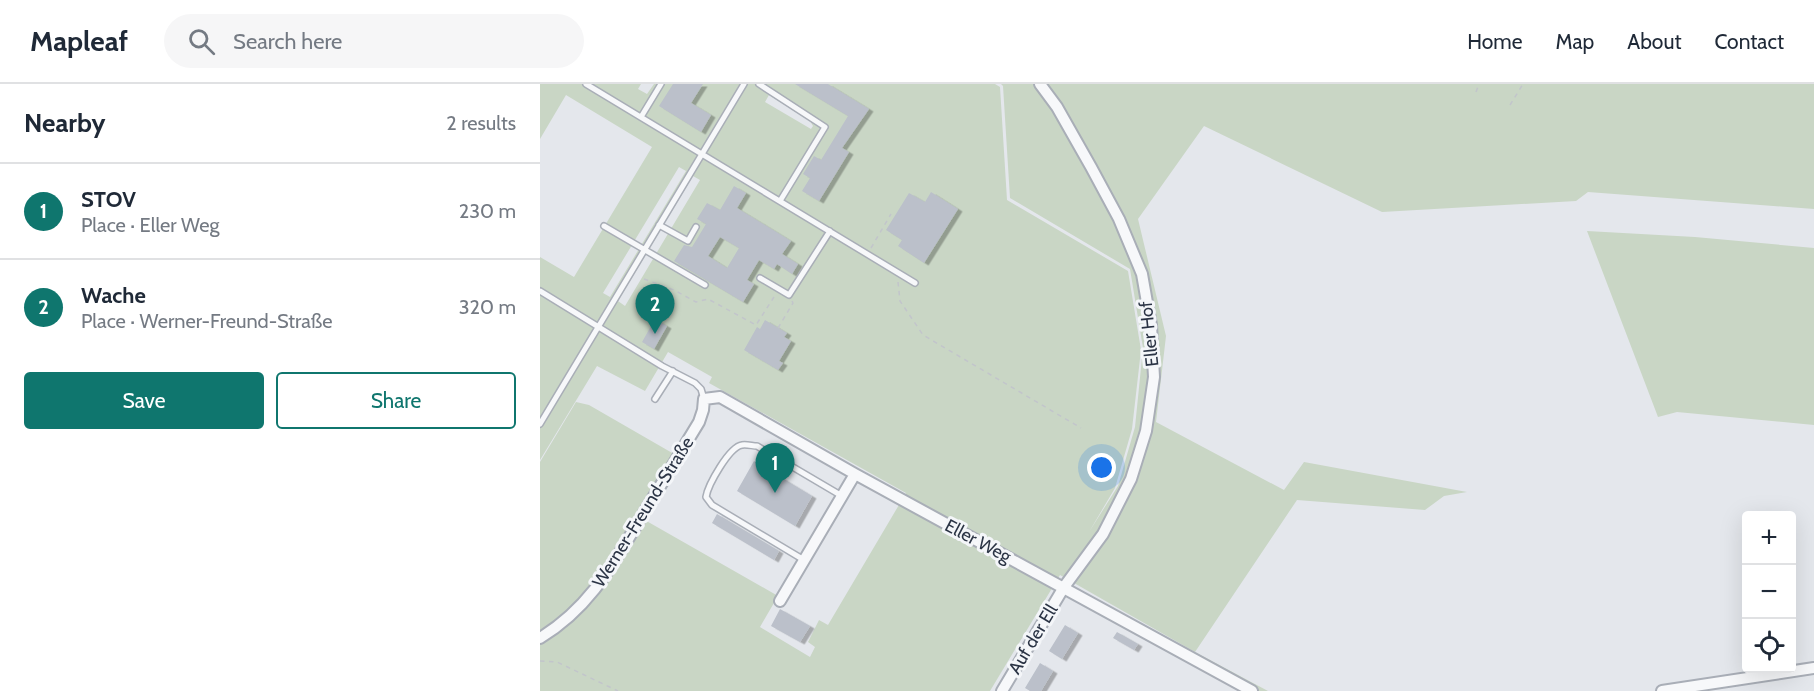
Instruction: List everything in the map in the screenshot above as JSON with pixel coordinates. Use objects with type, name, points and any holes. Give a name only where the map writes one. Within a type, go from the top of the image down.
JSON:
[{"type":"street","name":"Eller Hof","points":[[1040,84],[1063,117],[1108,198],[1142,274],[1151,325],[1154,377],[1146,430],[1131,479],[1103,534],[1064,587]]},
{"type":"street","name":"Eller Weg","points":[[704,399],[720,397],[855,474],[1252,691]]},
{"type":"street","name":"Werner-Freund-Straße","points":[[540,638],[558,627],[584,603],[606,575],[699,422],[704,410],[704,399]]},
{"type":"street","points":[[780,601],[855,474]]},
{"type":"street","name":"Auf der Ell","points":[[1002,691],[1064,587]]},
{"type":"street","points":[[1662,691],[1814,668]]},
{"type":"lane","points":[[586,84],[915,283]]},
{"type":"lane","points":[[641,117],[661,84]]},
{"type":"lane","points":[[540,424],[744,84]]},
{"type":"lane","points":[[759,84],[825,126],[780,201]]},
{"type":"lane","points":[[659,225],[688,241],[696,227]]},
{"type":"lane","points":[[604,226],[705,285]]},
{"type":"lane","points":[[760,278],[789,295],[830,231]]},
{"type":"lane","points":[[540,291],[695,383],[701,389],[704,399]]},
{"type":"lane","points":[[655,399],[673,371]]},
{"type":"lane","points":[[804,560],[712,505],[706,497],[707,489],[732,450],[742,445],[757,446],[842,496]]},
{"type":"path","points":[[1476,92],[1479,84]]},
{"type":"path","points":[[1510,105],[1523,84]]},
{"type":"path","points":[[867,254],[891,214]]},
{"type":"path","points":[[898,273],[900,301],[923,335],[1081,428]]},
{"type":"path","points":[[644,279],[674,290],[696,302],[708,299],[756,325],[779,289]]},
{"type":"path","points":[[778,328],[793,303],[789,295]]},
{"type":"path","points":[[540,661],[557,662],[618,691]]},
{"type":"green space","points":[[540,84],[641,84],[638,89],[647,94],[654,84],[995,84],[1000,87],[1007,200],[1128,271],[1141,350],[1132,429],[1115,488],[1089,532],[1118,486],[1135,427],[1143,348],[1130,269],[1010,198],[1003,86],[1001,84],[1814,84],[1814,209],[1588,192],[1576,201],[1382,212],[1204,126],[1138,219],[1166,336],[1156,422],[1284,490],[1304,462],[1467,492],[1444,496],[1425,510],[1297,500],[1195,652],[1060,575],[990,691],[540,691],[540,462],[576,402],[589,405],[674,454],[636,515],[778,596],[760,627],[810,657],[815,647],[808,642],[819,620],[828,625],[906,493],[709,383],[712,377],[668,352],[645,391],[597,366],[540,460],[540,257],[574,277],[652,147],[566,95],[540,139]],"holes":[[[769,95],[810,121],[813,126],[811,129],[765,102]],[[679,167],[686,171],[610,297],[603,293]],[[693,176],[700,180],[625,306],[618,301]]]},
{"type":"green space","points":[[1587,231],[1695,237],[1814,248],[1814,425],[1677,412],[1658,417]]},
{"type":"green space","points":[[1195,652],[1268,691],[1240,691]]},
{"type":"building","points":[[673,84],[703,84],[691,103],[711,115],[701,132],[659,106]]},
{"type":"building","points":[[795,84],[828,84],[869,109],[842,148],[849,152],[819,201],[802,191],[810,178],[803,174],[814,156],[821,160],[848,116]]},
{"type":"building","points":[[734,186],[746,193],[737,208],[791,241],[782,254],[798,264],[792,274],[777,264],[774,269],[759,260],[747,280],[754,284],[743,302],[674,261],[684,245],[692,247],[706,224],[697,219],[707,203],[720,210]],"holes":[[[720,237],[739,248],[727,268],[708,256]]]},
{"type":"building","points":[[931,192],[958,209],[924,263],[898,246],[902,240],[886,230],[909,193],[925,202]]},
{"type":"building","points":[[655,319],[667,326],[654,349],[642,342]]},
{"type":"building","points":[[765,320],[787,333],[784,337],[791,341],[779,361],[783,363],[778,370],[744,350],[757,327],[760,329]]},
{"type":"building","points":[[754,461],[812,496],[795,526],[737,491]]},
{"type":"building","points":[[717,514],[779,551],[774,560],[712,523]]},
{"type":"building","points":[[780,609],[810,626],[800,642],[771,626]]},
{"type":"building","points":[[1065,625],[1078,633],[1062,659],[1049,651]]},
{"type":"building","points":[[1117,632],[1138,644],[1134,650],[1113,638]]},
{"type":"building","points":[[1040,663],[1053,671],[1041,691],[1030,691],[1025,688]]},
{"type":"place","name":"Wache","points":[[655,334]]},
{"type":"place","name":"STOV","points":[[775,493]]}]
